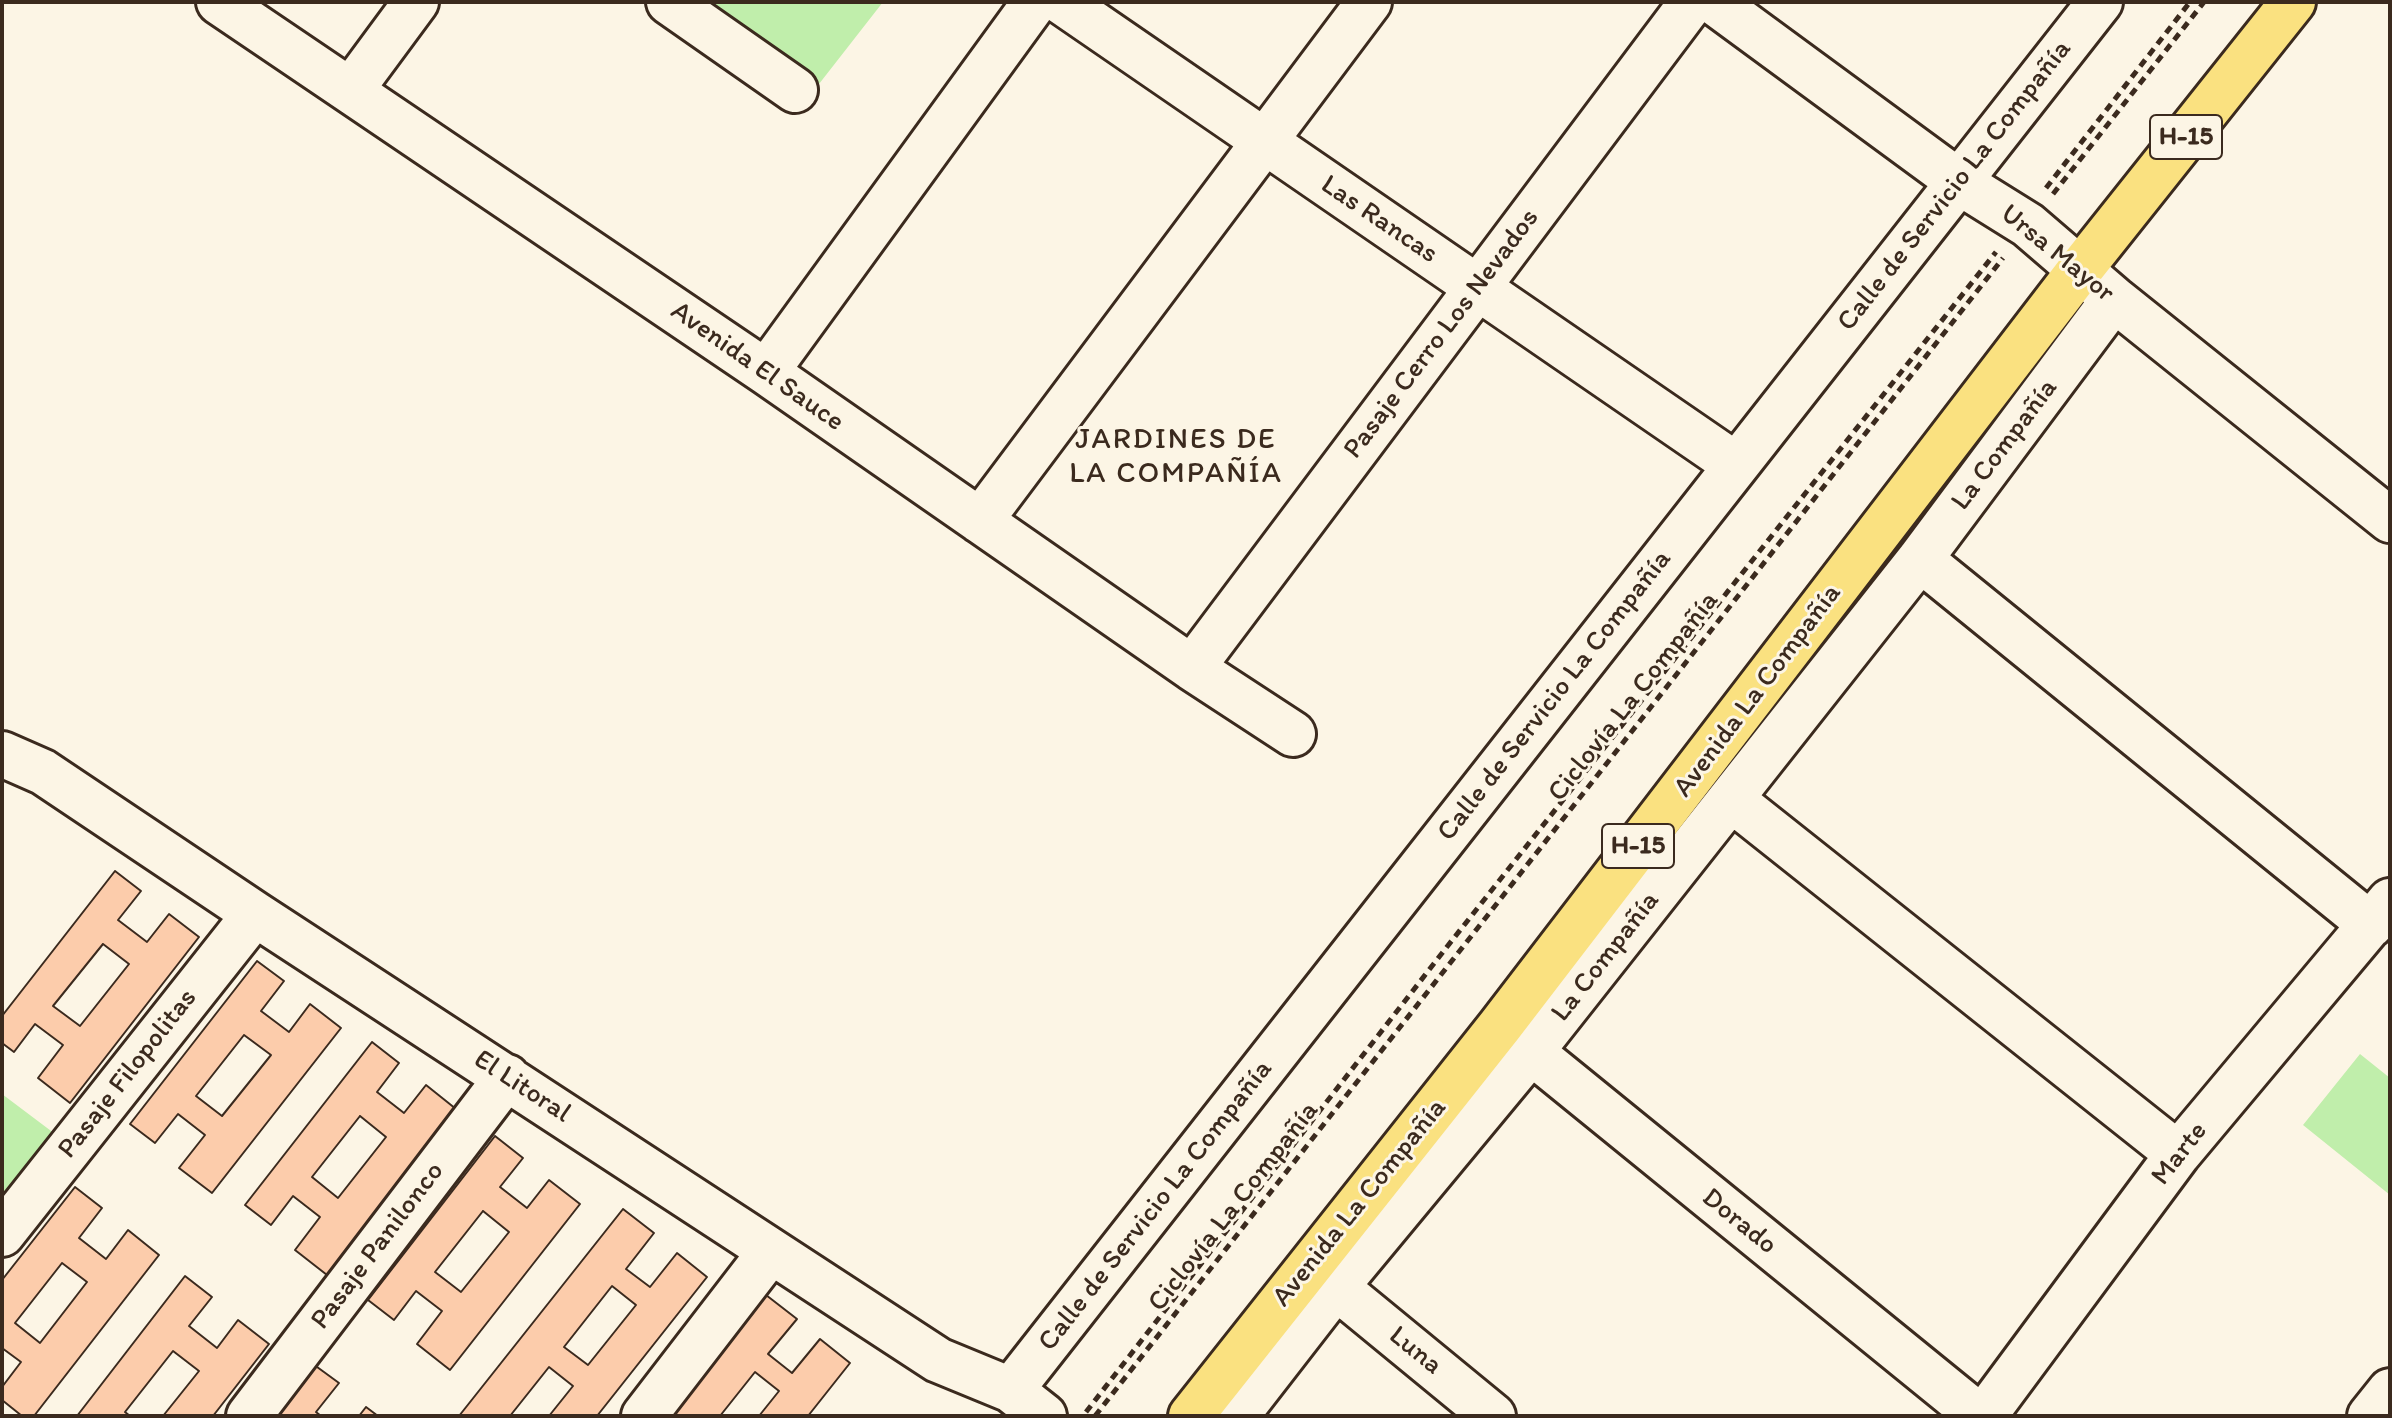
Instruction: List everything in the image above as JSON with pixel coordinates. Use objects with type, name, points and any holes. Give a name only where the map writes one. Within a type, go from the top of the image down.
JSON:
[{"type":"main road","name":"Avenida La Compañía","points":[[1191,1416],[1515,1040],[2079,271],[2293,2]]},
{"type":"street","name":"Avenida El Sauce","points":[[219,2],[1293,734]]},
{"type":"street","points":[[351,90],[416,2]]},
{"type":"street","points":[[669,2],[795,90]]},
{"type":"street","points":[[766,372],[1035,2]]},
{"type":"street","name":"Las Rancas","points":[[1062,2],[1736,465]]},
{"type":"street","points":[[980,521],[1369,2]]},
{"type":"street","name":"Calle de Servicio La Compañía","points":[[1028,1403],[1736,465],[2100,2]]},
{"type":"street","name":"Ursa Mayor","points":[[1714,4],[1959,182],[2025,223],[2079,271],[2390,520]]},
{"type":"street","name":"Pasaje Cerro Los Nevados","points":[[1192,668],[1477,287],[1714,4]]},
{"type":"street","name":"La Compañía","points":[[1236,1416],[1336,1287],[1515,1040],[1731,799],[1920,559],[2114,299]]},
{"type":"street","points":[[1920,559],[2380,913]]},
{"type":"street","name":"El Litoral","points":[[2,754],[43,772],[938,1360],[1028,1403]]},
{"type":"street","points":[[1731,799],[2178,1154]]},
{"type":"street","name":"Marte","points":[[1982,1416],[2178,1154],[2380,913]]},
{"type":"street","name":"Pasaje Filopolitas","points":[[2,1234],[255,914]]},
{"type":"street","name":"Dorado","points":[[1515,1040],[1982,1416]]},
{"type":"street","name":"Pasaje Panilonco","points":[[249,1416],[507,1077]]},
{"type":"street","points":[[644,1416],[771,1251]]},
{"type":"street","name":"Luna","points":[[1336,1287],[1493,1416]]},
{"type":"street","points":[[2370,1416],[2390,1391]]},
{"type":"path","points":[[1083,1416],[1446,948],[2025,223],[2190,2]]},
{"type":"path","name":"Ciclovía La Compañía","points":[[1095,1416],[2025,223],[2204,2]]},
{"type":"green space","points":[[702,2],[883,2],[819,84]]},
{"type":"green space","points":[[2360,1054],[2390,1078],[2390,1195],[2303,1125]]},
{"type":"green space","points":[[2,1094],[79,1152],[2,1251]]},
{"type":"building","points":[[115,871],[141,891],[118,920],[147,942],[169,914],[199,937],[70,1103],[38,1078],[63,1045],[35,1024],[14,1052],[2,1043],[2,1016]],"holes":[[[103,944],[129,964],[80,1026],[53,1006]]]},
{"type":"building","points":[[257,961],[284,981],[261,1011],[289,1032],[310,1004],[341,1028],[212,1193],[179,1168],[205,1135],[178,1114],[155,1143],[130,1124]],"holes":[[[244,1035],[271,1055],[222,1116],[196,1096]]]},
{"type":"building","points":[[372,1042],[399,1063],[377,1092],[404,1113],[426,1085],[456,1109],[327,1275],[295,1250],[320,1217],[293,1196],[271,1225],[245,1205]],"holes":[[[360,1116],[386,1137],[338,1198],[312,1177]]]},
{"type":"building","points":[[495,1136],[523,1158],[500,1187],[527,1208],[549,1180],[580,1204],[450,1370],[417,1344],[442,1311],[416,1291],[394,1320],[368,1300]],"holes":[[[483,1211],[509,1232],[461,1292],[435,1272]]]},
{"type":"building","points":[[75,1187],[102,1208],[79,1238],[106,1259],[128,1230],[159,1255],[34,1416],[22,1416],[2,1400],[2,1387],[21,1362],[2,1348],[2,1280]],"holes":[[[62,1263],[87,1282],[40,1343],[15,1323]]]},
{"type":"building","points":[[623,1209],[654,1233],[626,1269],[650,1287],[677,1253],[707,1277],[597,1416],[549,1416],[573,1386],[549,1367],[510,1416],[459,1416]],"holes":[[[612,1286],[636,1305],[588,1365],[564,1347]]]},
{"type":"building","points":[[185,1276],[212,1297],[189,1326],[217,1348],[238,1320],[269,1344],[213,1416],[163,1416],[199,1371],[173,1351],[125,1412],[130,1416],[77,1416]]},
{"type":"building","points":[[766,1295],[797,1319],[768,1354],[792,1373],[820,1339],[850,1363],[808,1416],[759,1416],[779,1391],[755,1372],[720,1416],[671,1416]]},
{"type":"building","points":[[313,1364],[339,1383],[316,1412],[321,1416],[272,1416]]},
{"type":"building","points":[[366,1407],[378,1416],[359,1416]]},
{"type":"district","name":"JARDINES DE LA COMPAÑÍA","points":[[1176,457]]}]
